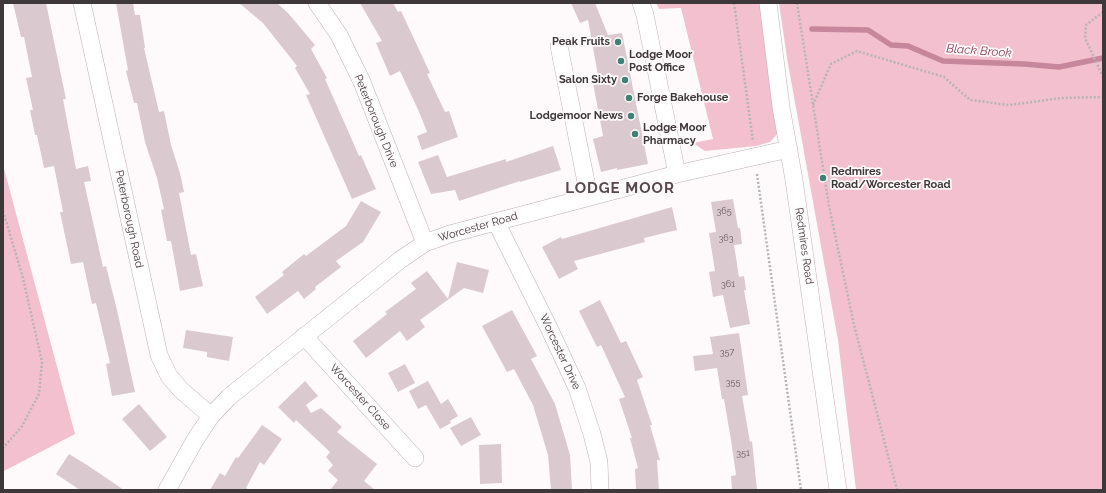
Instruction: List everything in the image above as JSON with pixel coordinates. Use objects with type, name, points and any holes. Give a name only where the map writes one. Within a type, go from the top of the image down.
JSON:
[{"type":"street","name":"Peterborough Road","points":[[82,3],[159,355],[169,376],[180,390],[210,416]]},
{"type":"street","name":"Peterborough Drive","points":[[317,3],[339,35],[362,82],[426,243]]},
{"type":"street","points":[[641,3],[677,174]]},
{"type":"street","name":"Redmires Road","points":[[768,3],[781,107],[789,149],[838,490]]},
{"type":"street","points":[[559,46],[589,197]]},
{"type":"street","name":"Worcester Road","points":[[167,490],[210,416],[229,397],[400,260],[426,243],[450,234],[677,174],[789,149]]},
{"type":"street","name":"Worcester Drive","points":[[496,222],[577,388],[592,434],[597,455],[600,490]]},
{"type":"street","name":"Worcester Close","points":[[304,336],[415,458]]},
{"type":"path","points":[[734,3],[801,490]]},
{"type":"path","points":[[797,3],[829,206],[854,325],[897,490]]},
{"type":"path","points":[[1103,12],[1086,25],[1085,38],[1103,77]]},
{"type":"path","points":[[813,105],[831,64],[857,51],[944,77],[970,100],[1009,105],[1062,98],[1103,97]]},
{"type":"path","points":[[3,211],[23,278],[42,362],[39,394],[22,426],[3,448]]},
{"type":"shaded area","points":[[656,3],[768,3],[778,133],[770,142],[756,146],[705,151],[693,143],[713,139],[681,8],[659,9]]},
{"type":"shaded area","points":[[779,3],[1103,3],[1103,490],[856,490],[838,340],[787,58]]},
{"type":"shaded area","points":[[3,165],[75,434],[4,471],[3,471]]},
{"type":"building","points":[[13,3],[46,3],[66,99],[63,99],[76,169],[88,166],[91,181],[84,182],[103,267],[106,266],[117,310],[135,392],[112,396],[106,364],[110,363],[96,303],[92,304],[83,262],[71,264],[60,212],[63,212],[54,166],[44,168],[37,135],[35,135],[30,110],[33,110],[26,78],[32,77],[24,37],[21,37]]},
{"type":"building","points":[[116,3],[133,3],[135,15],[140,15],[144,48],[159,112],[164,111],[171,145],[180,173],[184,192],[179,193],[191,255],[196,254],[203,286],[180,291],[171,241],[167,241],[161,210],[164,209],[157,178],[145,142],[137,103],[134,103],[126,71],[128,70]]},
{"type":"building","points":[[239,3],[277,3],[288,13],[315,45],[311,49],[327,78],[325,79],[359,156],[361,155],[376,189],[352,199],[306,95],[310,94],[295,68],[297,66],[263,23]]},
{"type":"building","points":[[360,3],[393,3],[398,12],[401,11],[430,73],[427,74],[445,112],[449,111],[458,137],[422,150],[417,136],[427,132],[420,114],[400,71],[390,76],[376,43],[382,41]]},
{"type":"building","points":[[571,3],[595,3],[608,35],[622,33],[648,164],[617,170],[617,168],[601,172],[593,139],[603,136],[593,83],[599,81],[588,20],[580,23]]},
{"type":"building","points":[[553,146],[561,170],[520,181],[459,201],[455,190],[431,194],[418,162],[438,155],[447,177],[506,159],[506,162]]},
{"type":"building","points":[[733,199],[742,244],[734,245],[739,277],[744,276],[746,290],[744,290],[750,324],[730,328],[723,295],[713,297],[709,272],[715,271],[709,233],[716,232],[711,202]]},
{"type":"building","points":[[361,201],[381,212],[363,242],[336,261],[341,267],[315,287],[316,289],[304,299],[298,291],[267,314],[255,297],[284,275],[282,272],[304,254],[306,256],[346,226]]},
{"type":"building","points":[[672,207],[677,230],[644,238],[645,242],[574,261],[578,269],[559,279],[542,247],[561,237],[562,239]]},
{"type":"building","points":[[457,262],[489,270],[483,293],[464,288],[420,320],[425,327],[407,341],[400,331],[366,358],[353,341],[387,314],[385,312],[416,289],[411,283],[427,271],[448,299]]},
{"type":"building","points":[[600,300],[621,343],[626,341],[643,377],[637,380],[652,425],[650,425],[660,460],[657,460],[659,490],[636,490],[635,469],[638,468],[630,438],[632,438],[619,399],[625,397],[601,345],[597,347],[579,311]]},
{"type":"building","points":[[512,310],[537,356],[531,359],[555,404],[570,455],[572,490],[551,490],[548,455],[533,405],[514,369],[507,372],[482,326]]},
{"type":"building","points":[[186,330],[233,337],[229,361],[207,357],[207,352],[183,348]]},
{"type":"building","points":[[739,333],[748,395],[742,396],[750,442],[752,441],[757,490],[732,490],[731,476],[736,475],[724,399],[722,399],[717,368],[695,371],[693,356],[713,354],[710,337]]},
{"type":"building","points":[[405,364],[415,383],[398,392],[388,373]]},
{"type":"building","points":[[305,381],[318,396],[306,405],[311,413],[321,408],[342,427],[337,432],[377,464],[364,481],[375,490],[330,490],[338,480],[328,471],[333,465],[326,457],[330,452],[296,420],[294,423],[278,407]]},
{"type":"building","points":[[428,381],[441,404],[448,399],[458,416],[450,421],[451,423],[440,429],[426,405],[418,409],[409,391]]},
{"type":"building","points":[[139,404],[167,437],[150,451],[122,419]]},
{"type":"building","points":[[471,417],[481,435],[461,446],[450,428]]},
{"type":"building","points":[[262,425],[282,439],[264,465],[260,462],[246,488],[249,490],[210,490],[220,473],[225,476],[236,457],[238,458]]},
{"type":"building","points":[[501,444],[502,483],[480,484],[479,445]]},
{"type":"building","points":[[69,454],[124,490],[80,490],[56,474]]},
{"type":"waterway","name":"Black Brook","points":[[812,29],[868,30],[891,45],[908,46],[943,61],[1059,67],[1103,58]]},
{"type":"place","name":"Peak Fruits","points":[[618,42]]},
{"type":"place","name":"Lodge Moor Post Office","points":[[621,61]]},
{"type":"place","name":"Salon Sixty","points":[[625,80]]},
{"type":"place","name":"Forge Bakehouse","points":[[629,98]]},
{"type":"place","name":"Lodgemoor News","points":[[631,116]]},
{"type":"place","name":"Lodge Moor Pharmacy","points":[[635,134]]},
{"type":"place","name":"Redmires Road/Worcester Road","points":[[823,178]]},
{"type":"district","name":"LODGE MOOR","points":[[620,188]]}]
